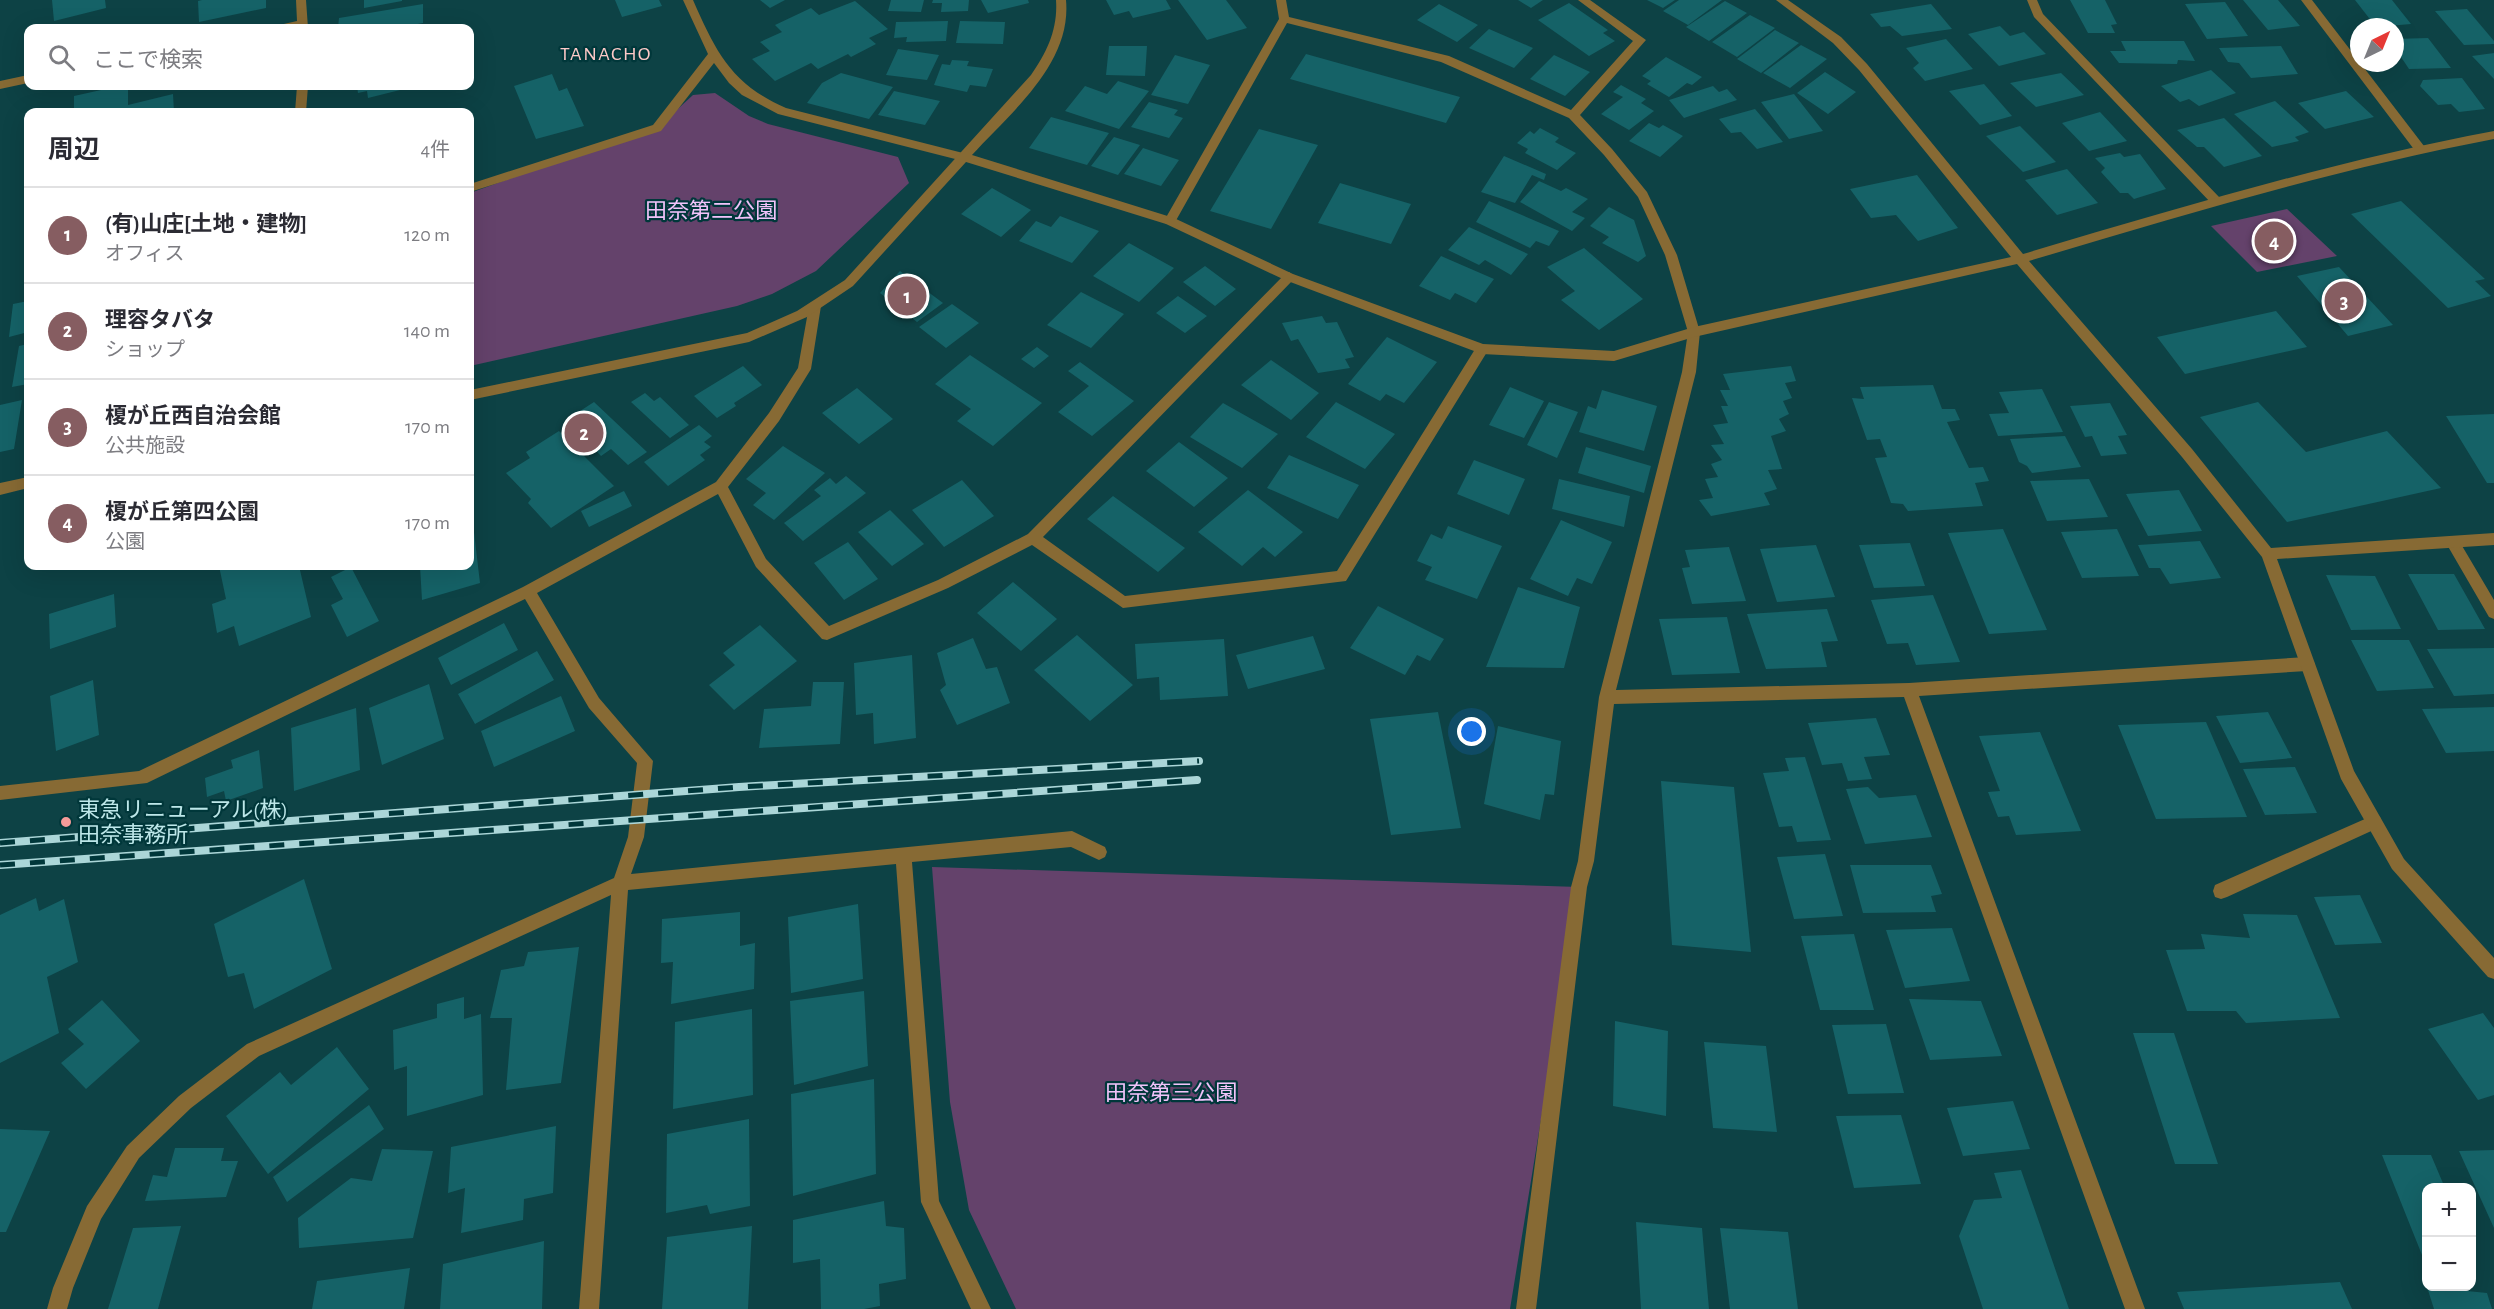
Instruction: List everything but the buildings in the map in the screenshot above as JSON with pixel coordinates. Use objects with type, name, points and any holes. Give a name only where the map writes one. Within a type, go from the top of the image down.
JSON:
[{"type":"street","points":[[301,0],[303,24]]},
{"type":"street","points":[[688,0],[713,56],[722,70],[756,101],[963,157],[1170,220],[1289,277],[1482,350],[1614,356],[1694,332],[2020,259],[2216,201],[2420,149],[2494,135]]},
{"type":"street","points":[[474,394],[749,337],[778,326],[815,306],[859,273],[1035,78],[1053,52],[1062,26],[1061,0]]},
{"type":"street","points":[[1170,220],[1284,19],[1281,0]]},
{"type":"street","points":[[1572,115],[1640,40],[1583,0]]},
{"type":"street","points":[[1781,0],[1837,40],[1863,67],[2020,259],[2187,453],[2268,554],[2347,774],[2398,864],[2494,971]]},
{"type":"street","points":[[2032,0],[2038,15],[2216,201]]},
{"type":"street","points":[[2306,0],[2420,149]]},
{"type":"street","points":[[1284,19],[1445,59],[1572,115],[1608,152],[1643,195],[1671,255],[1694,332],[1689,372],[1606,697],[1526,1309]]},
{"type":"street","points":[[474,187],[657,128],[713,56]]},
{"type":"street","points":[[0,85],[24,80]]},
{"type":"street","points":[[301,108],[302,90]]},
{"type":"street","points":[[721,486],[761,563],[827,634],[943,584],[1033,537],[1289,277]]},
{"type":"street","points":[[0,794],[141,778],[528,591],[721,486],[774,417],[804,369],[815,306]]},
{"type":"street","points":[[1033,537],[1123,602],[1341,577],[1482,350]]},
{"type":"street","points":[[0,489],[24,484]]},
{"type":"street","points":[[2268,554],[2494,539]]},
{"type":"street","points":[[2453,543],[2494,613]]},
{"type":"street","points":[[528,591],[594,703],[645,761],[636,837],[620,883],[589,1309]]},
{"type":"street","points":[[1606,697],[1909,690],[2307,664]]},
{"type":"street","points":[[1909,690],[1946,786],[2135,1309]]},
{"type":"street","points":[[2221,891],[2374,822]]},
{"type":"street","points":[[57,1309],[63,1288],[94,1213],[133,1152],[185,1102],[253,1050],[620,883],[1072,839],[1099,852]]},
{"type":"street","points":[[903,855],[930,1202],[981,1309]]},
{"type":"green space","name":"田奈第二公園","points":[[715,93],[749,116],[768,124],[898,157],[909,183],[816,271],[772,294],[737,306],[474,365],[474,192],[647,129],[657,128],[693,95]]},
{"type":"green space","points":[[2287,209],[2337,256],[2257,272],[2211,226]]},
{"type":"green space","name":"田奈第三公園","points":[[932,867],[1579,887],[1510,1309],[1016,1309],[969,1210],[950,1102]]},
{"type":"railway","points":[[0,843],[739,787],[1199,761]]},
{"type":"railway","points":[[0,865],[1197,780]]},
{"type":"place","name":"榎が丘第四公園","points":[[2274,241]]},
{"type":"place","name":"(有)山庄[土地・建物]","points":[[907,296]]},
{"type":"place","name":"榎が丘西自治会館","points":[[2344,301]]},
{"type":"place","name":"理容タバタ","points":[[584,433]]},
{"type":"place","name":"東急リニューアル(株) 田奈事務所","points":[[66,822]]},
{"type":"district","name":"TANACHO","points":[[606,53]]}]
